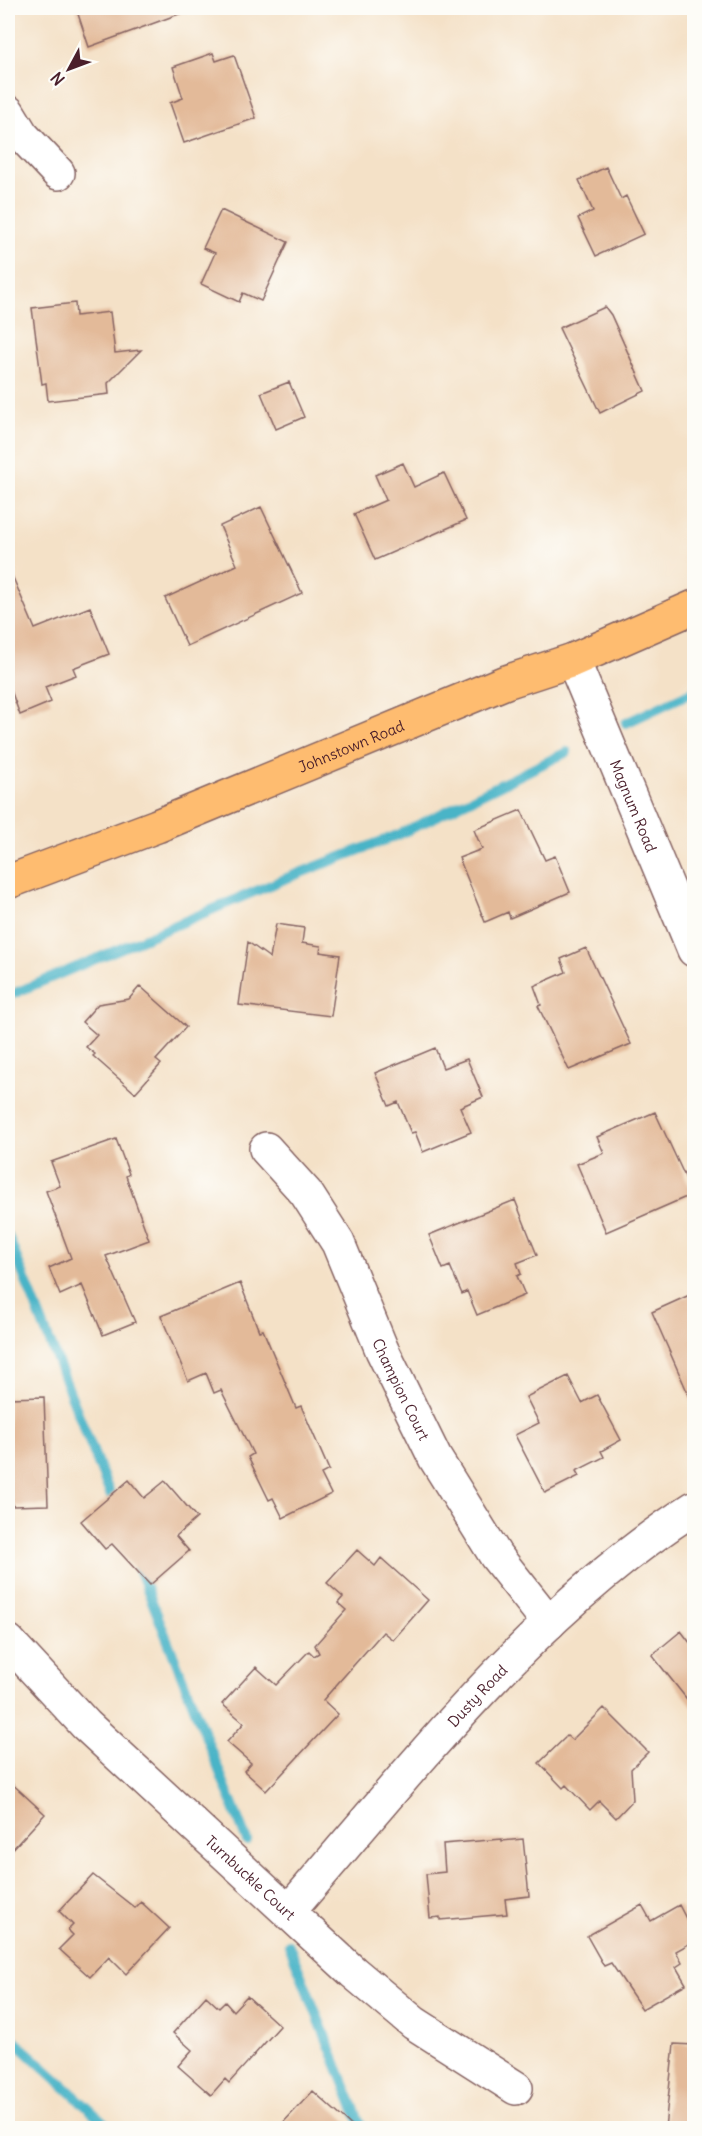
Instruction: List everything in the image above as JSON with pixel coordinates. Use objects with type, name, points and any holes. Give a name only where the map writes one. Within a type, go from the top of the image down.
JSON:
[{"type":"main road","name":"Johnstown Road","points":[[8,882],[157,826],[506,682],[573,660],[694,607]]},
{"type":"street","points":[[8,112],[22,135],[58,173]]},
{"type":"street","name":"Magnum Road","points":[[573,660],[694,950]]},
{"type":"street","name":"Champion Court","points":[[266,1149],[306,1193],[338,1243],[382,1350],[435,1458],[496,1556],[549,1623]]},
{"type":"street","name":"Dusty Road","points":[[288,1911],[452,1723],[549,1623],[599,1580],[694,1508]]},
{"type":"street","name":"Turnbuckle Court","points":[[8,1641],[86,1725],[288,1911],[414,2023],[516,2088]]},
{"type":"building","points":[[76,8],[186,8],[187,11],[89,47]]},
{"type":"building","points":[[213,53],[216,61],[234,55],[256,118],[184,143],[170,103],[183,98],[173,67]]},
{"type":"building","points":[[606,167],[621,199],[626,196],[644,234],[596,256],[578,218],[593,211],[579,180]]},
{"type":"building","points":[[221,210],[288,242],[261,301],[243,293],[239,302],[201,284],[215,253],[203,248]]},
{"type":"building","points":[[75,303],[76,316],[110,312],[115,353],[141,350],[108,383],[109,394],[48,401],[46,383],[42,384],[32,308]]},
{"type":"building","points":[[605,307],[611,315],[645,391],[600,413],[559,328]]},
{"type":"building","points":[[289,382],[304,417],[276,429],[261,393]]},
{"type":"building","points":[[403,463],[414,487],[444,473],[466,520],[375,560],[354,514],[386,500],[375,475]]},
{"type":"building","points":[[261,507],[302,593],[187,646],[165,598],[237,565],[220,526]]},
{"type":"building","points":[[8,566],[35,629],[90,607],[109,654],[73,668],[76,675],[45,687],[51,702],[20,715],[8,682]]},
{"type":"building","points":[[521,810],[545,860],[555,856],[570,892],[510,918],[508,912],[485,922],[459,858],[482,849],[474,830]]},
{"type":"building","points":[[276,924],[304,928],[302,943],[321,946],[320,952],[340,955],[331,1016],[239,1005],[248,942],[270,958]]},
{"type":"building","points":[[586,948],[631,1044],[569,1070],[538,1006],[541,1005],[534,986],[566,972],[561,959]]},
{"type":"building","points":[[140,986],[186,1027],[156,1060],[161,1064],[135,1093],[86,1047],[97,1035],[82,1022],[98,1004],[129,999]]},
{"type":"building","points":[[435,1048],[443,1068],[467,1059],[483,1097],[460,1107],[471,1132],[423,1152],[415,1132],[411,1133],[398,1102],[389,1106],[375,1073]]},
{"type":"building","points":[[655,1112],[693,1194],[606,1232],[577,1164],[604,1153],[597,1137]]},
{"type":"building","points":[[116,1139],[129,1174],[126,1176],[149,1240],[106,1256],[135,1322],[103,1335],[82,1285],[60,1295],[49,1268],[71,1258],[46,1191],[60,1186],[51,1162]]},
{"type":"building","points":[[515,1200],[537,1255],[517,1263],[521,1274],[517,1276],[525,1295],[477,1315],[467,1291],[462,1294],[450,1266],[443,1269],[429,1235]]},
{"type":"building","points":[[240,1283],[259,1331],[263,1330],[296,1408],[301,1406],[329,1470],[321,1474],[331,1494],[283,1518],[273,1498],[269,1500],[248,1457],[253,1454],[221,1390],[214,1393],[206,1373],[188,1381],[161,1316]]},
{"type":"building","points":[[694,1293],[694,1407],[652,1312]]},
{"type":"building","points":[[568,1376],[582,1403],[597,1395],[621,1440],[601,1451],[604,1457],[576,1471],[579,1476],[545,1493],[515,1435],[539,1423],[526,1397]]},
{"type":"building","points":[[44,1397],[48,1505],[13,1506],[13,1504],[8,1504],[8,1398]]},
{"type":"building","points":[[129,1480],[144,1498],[165,1481],[197,1518],[176,1536],[189,1551],[150,1585],[112,1544],[105,1549],[81,1521]]},
{"type":"building","points":[[357,1550],[375,1566],[381,1558],[428,1600],[393,1640],[383,1632],[323,1700],[338,1714],[266,1791],[244,1771],[251,1763],[227,1742],[244,1723],[222,1704],[256,1667],[276,1685],[309,1651],[314,1656],[319,1653],[315,1645],[346,1610],[338,1603],[343,1597],[327,1583]]},
{"type":"building","points":[[681,1631],[694,1648],[694,1708],[652,1655]]},
{"type":"building","points":[[604,1708],[648,1752],[631,1769],[633,1800],[616,1818],[599,1801],[590,1810],[566,1785],[563,1788],[539,1763],[567,1736],[572,1740]]},
{"type":"building","points":[[8,1780],[45,1814],[8,1854]]},
{"type":"building","points":[[502,1839],[502,1841],[523,1839],[529,1896],[505,1899],[507,1914],[440,1920],[440,1917],[430,1918],[426,1874],[445,1872],[443,1844]]},
{"type":"building","points":[[93,1875],[135,1908],[141,1902],[169,1928],[126,1974],[109,1957],[90,1977],[59,1949],[73,1935],[68,1930],[73,1925],[59,1911]]},
{"type":"building","points":[[642,1905],[651,1921],[679,1905],[694,1934],[694,1941],[676,1951],[682,1963],[676,1967],[686,1984],[642,2009],[611,1963],[604,1966],[587,1936]]},
{"type":"building","points":[[206,1996],[219,2008],[225,2002],[233,2011],[247,1996],[280,2026],[229,2083],[225,2079],[211,2095],[178,2066],[192,2050],[173,2033]]},
{"type":"building","points":[[674,2044],[694,2045],[694,2128],[665,2128]]},
{"type":"building","points":[[313,2091],[354,2128],[278,2128]]},
{"type":"waterway","points":[[626,723],[694,691]]},
{"type":"waterway","points":[[8,996],[287,878],[398,835],[567,752]]},
{"type":"waterway","points":[[8,1236],[116,1509]]},
{"type":"waterway","points":[[138,1566],[247,1841]]},
{"type":"waterway","points":[[289,1945],[362,2128]]},
{"type":"waterway","points":[[8,2035],[110,2128]]}]
